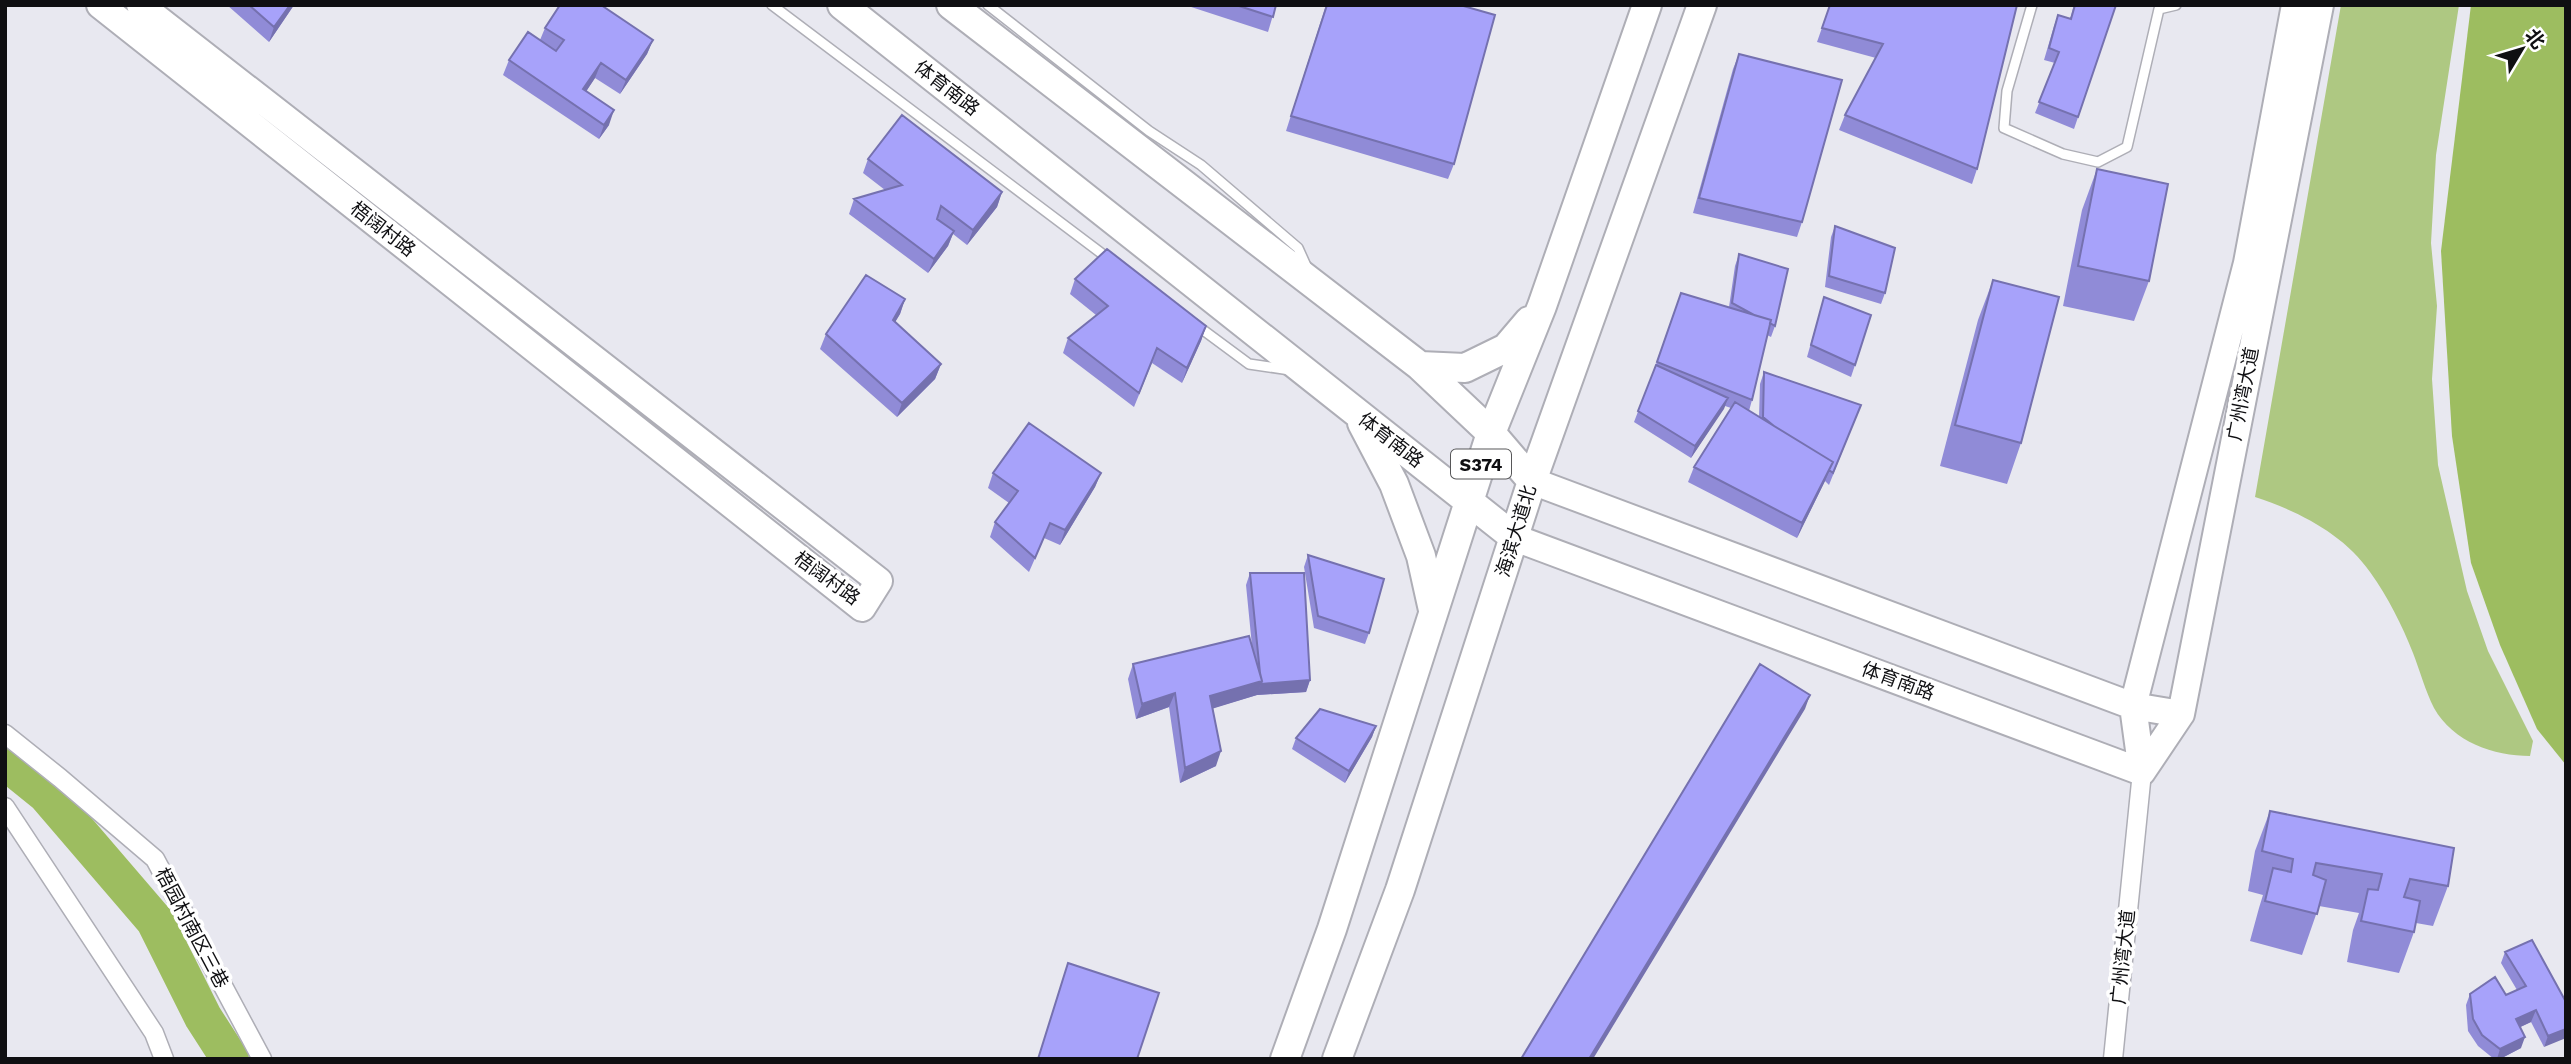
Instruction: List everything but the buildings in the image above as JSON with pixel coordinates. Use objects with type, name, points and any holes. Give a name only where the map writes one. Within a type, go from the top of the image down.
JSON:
[{"type":"main road","name":"体育南路","points":[[842,5],[1515,538]]},
{"type":"main road","points":[[951,5],[1420,366],[1490,433],[1532,481]]},
{"type":"main road","name":"S374","points":[[1285,1059],[1332,929],[1470,503],[1490,433],[1542,306],[1647,5]]},
{"type":"main road","name":"海滨大道北","points":[[1337,1059],[1400,890],[1532,481],[1702,5]]},
{"type":"main road","points":[[1420,366],[1465,368],[1506,348],[1542,306]]},
{"type":"main road","points":[[1358,414],[1394,484],[1423,561],[1434,614]]},
{"type":"street","name":"梧阔村路","points":[[100,5],[862,608],[879,582],[139,5]]},
{"type":"street","name":"广州湾大道","points":[[2113,1059],[2142,772],[2133,706],[2247,263],[2295,5]]},
{"type":"street","name":"广州湾大道","points":[[2142,772],[2180,714],[2320,5]]},
{"type":"street","points":[[1532,481],[2133,706],[2180,714]]},
{"type":"street","name":"体育南路","points":[[1515,538],[2142,772]]},
{"type":"street","name":"梧园村南区三巷","points":[[5,734],[155,859],[262,1059]]},
{"type":"street","points":[[5,807],[154,1032],[164,1059]]},
{"type":"lane","points":[[772,5],[1115,264]]},
{"type":"lane","points":[[988,5],[1149,131],[1201,165],[1298,248],[1315,285]]},
{"type":"lane","points":[[2032,5],[2007,91],[2004,128],[2063,154],[2098,162],[2127,147],[2159,9],[2176,5]]},
{"type":"lane","points":[[1182,314],[1249,364],[1305,372]]},
{"type":"shaded area","points":[[2341,5],[2459,5],[2436,155],[2431,243],[2437,306],[2432,379],[2438,465],[2467,591],[2488,651],[2533,741],[2530,756],[2489,750],[2452,730],[2434,708],[2394,611],[2359,558],[2334,535],[2319,526],[2287,509],[2255,497]]},
{"type":"shaded area","points":[[2471,5],[2566,5],[2566,765],[2537,729],[2500,645],[2471,563],[2452,436],[2441,251]]},
{"type":"waterway","points":[[5,761],[46,794],[155,921],[203,1017],[230,1059]]}]
